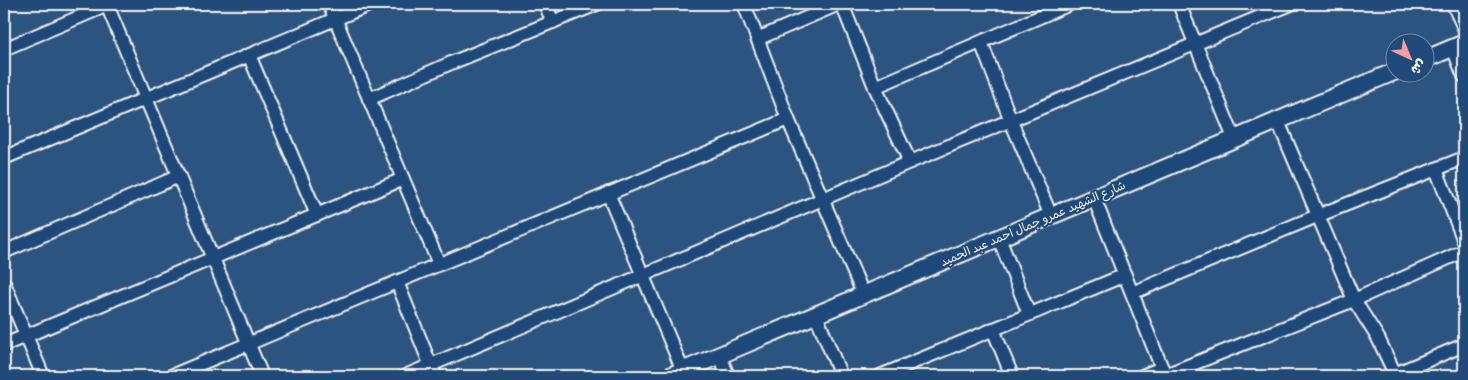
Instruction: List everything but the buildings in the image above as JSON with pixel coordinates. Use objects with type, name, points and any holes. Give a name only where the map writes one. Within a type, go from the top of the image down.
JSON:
[{"type":"street","points":[[4,49],[109,4],[146,98],[262,376]]},
{"type":"street","points":[[329,4],[440,264]]},
{"type":"street","points":[[4,158],[370,4]]},
{"type":"street","points":[[545,4],[553,22]]},
{"type":"street","points":[[369,99],[451,62],[597,4]]},
{"type":"street","points":[[744,4],[788,119],[864,296]]},
{"type":"street","points":[[757,39],[840,4],[875,87],[910,162]]},
{"type":"street","points":[[875,87],[1070,4]]},
{"type":"street","points":[[1179,4],[1234,138]]},
{"type":"street","points":[[405,376],[433,371],[642,276],[910,162],[1011,122],[1291,4]]},
{"type":"street","points":[[1453,4],[1464,28]]},
{"type":"street","points":[[981,42],[1011,122],[1051,216]]},
{"type":"street","points":[[1436,55],[1459,45],[1464,76]]},
{"type":"street","points":[[248,55],[317,215]]},
{"type":"street","name":"شارع الشهيد عمرو جمال احمد عبد الحميد","points":[[676,374],[1386,75]]},
{"type":"street","points":[[171,376],[788,119]]},
{"type":"street","points":[[1278,119],[1317,216],[1354,300],[1378,338],[1392,375],[1464,345]]},
{"type":"street","points":[[1132,293],[1317,216],[1464,158]]},
{"type":"street","points":[[1436,169],[1464,241]]},
{"type":"street","points":[[4,252],[179,176]]},
{"type":"street","points":[[4,345],[404,179]]},
{"type":"street","points":[[608,194],[642,276],[676,374]]},
{"type":"street","points":[[1094,198],[1164,373]]},
{"type":"street","points":[[999,238],[1029,314]]},
{"type":"street","points":[[1142,376],[1164,373],[1354,300],[1464,251]]},
{"type":"street","points":[[880,376],[1125,275]]},
{"type":"street","points":[[396,282],[433,371]]},
{"type":"street","points":[[4,283],[43,376]]},
{"type":"street","points":[[816,315],[841,376]]},
{"type":"street","points":[[993,329],[1012,376]]},
{"type":"street","points":[[720,356],[728,376]]}]
